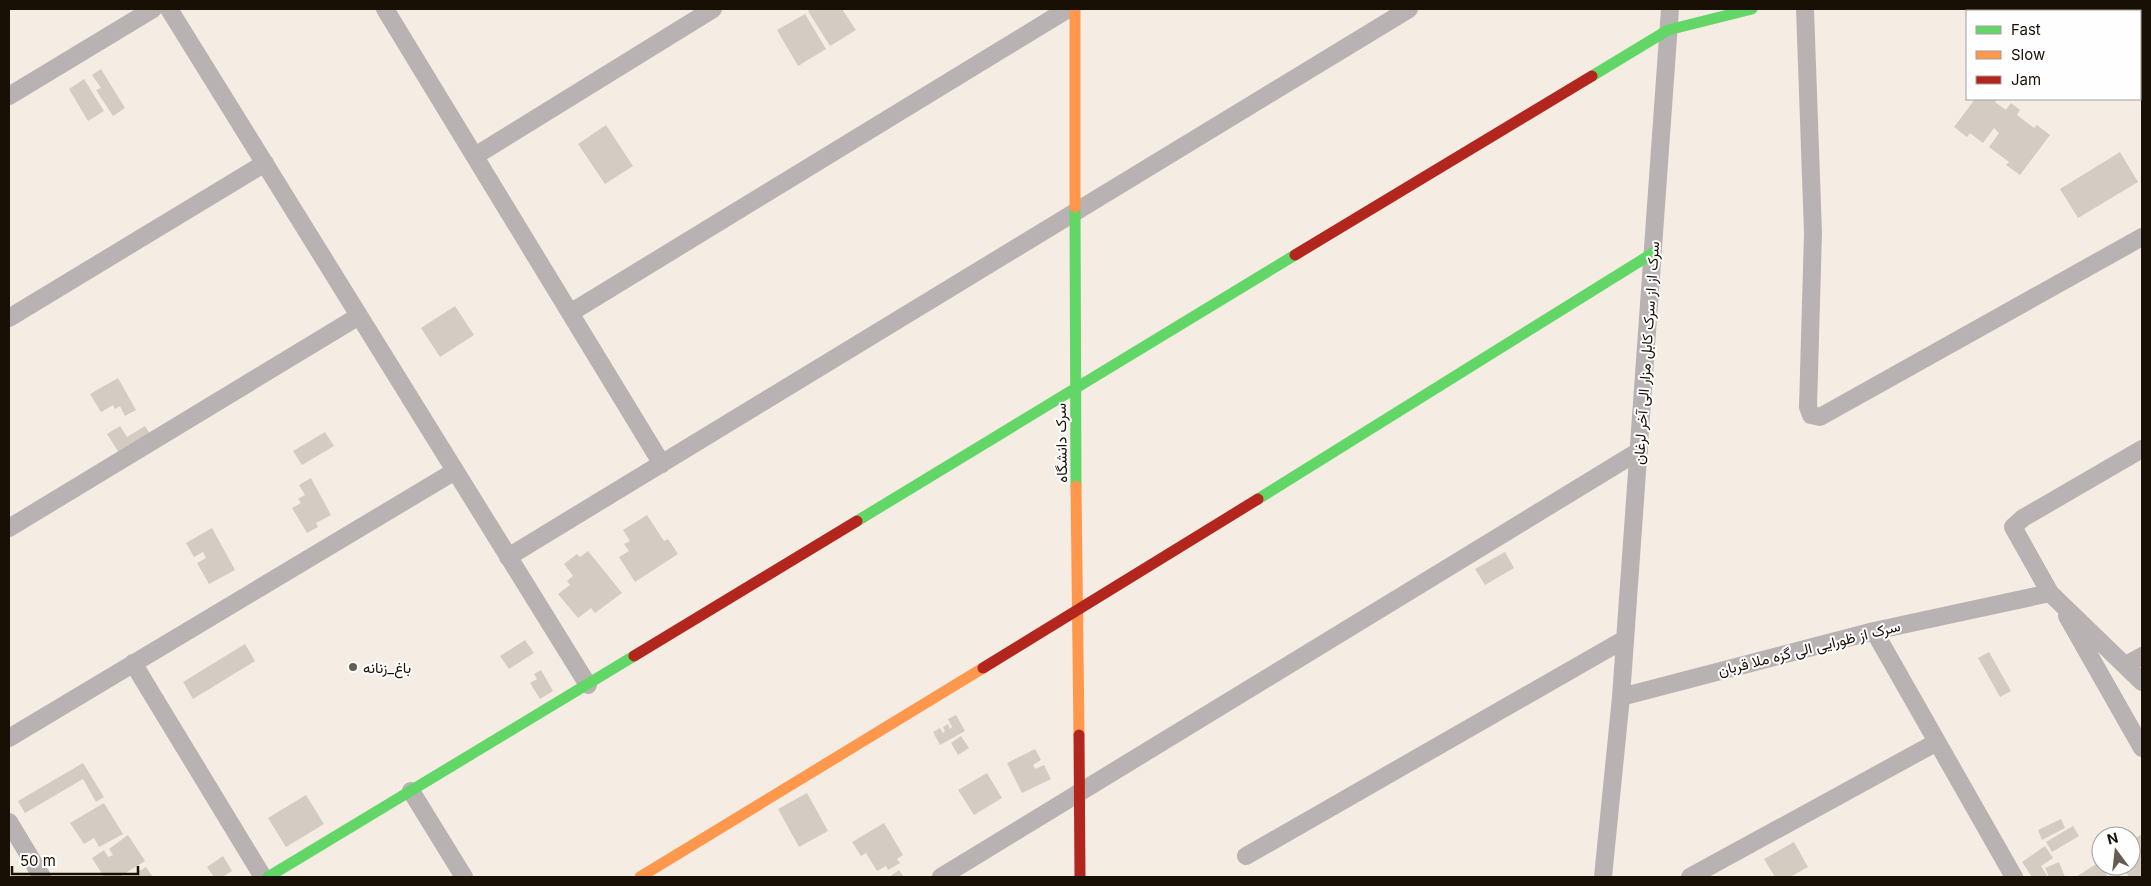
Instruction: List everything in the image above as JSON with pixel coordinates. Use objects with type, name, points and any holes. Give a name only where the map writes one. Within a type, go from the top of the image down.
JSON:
[{"type":"street","points":[[9,96],[153,9]]},
{"type":"street","points":[[169,9],[588,685]]},
{"type":"street","points":[[385,9],[662,464]]},
{"type":"street","points":[[475,156],[713,9]]},
{"type":"street","points":[[570,313],[1068,9]]},
{"type":"street","name":"سرک دانشگاه","points":[[1075,9],[1075,390],[1080,877]]},
{"type":"street","points":[[508,557],[1410,9]]},
{"type":"street","name":"سرک از از سرک کابل مزار الی آخر لرغان","points":[[1621,697],[1670,9]]},
{"type":"street","points":[[268,877],[1668,30],[1752,9]]},
{"type":"street","points":[[1805,9],[1813,233],[1808,407],[1811,415],[1820,417],[2142,237]]},
{"type":"street","points":[[9,318],[265,163]]},
{"type":"street","points":[[640,877],[1077,611],[1653,253]]},
{"type":"street","points":[[9,528],[359,316]]},
{"type":"street","points":[[2142,449],[2023,518],[2013,526],[2142,748]]},
{"type":"street","points":[[941,877],[1639,450]]},
{"type":"street","points":[[9,738],[455,471]]},
{"type":"street","points":[[2055,598],[2142,682]]},
{"type":"street","name":"سرک از ظورایی الی گزه ملا قربان","points":[[1621,697],[1874,631],[2055,598]]},
{"type":"street","points":[[1874,631],[2014,877]]},
{"type":"street","points":[[1246,856],[1625,639]]},
{"type":"street","points":[[2126,666],[2142,656]]},
{"type":"street","points":[[133,663],[263,877]]},
{"type":"street","points":[[1603,877],[1621,697]]},
{"type":"street","points":[[1690,877],[1937,742]]},
{"type":"street","points":[[411,792],[464,877]]},
{"type":"street","points":[[9,822],[42,877]]},
{"type":"building","points":[[812,9],[842,9],[856,30],[830,46],[808,11]]},
{"type":"building","points":[[805,14],[826,49],[798,66],[777,30]]},
{"type":"building","points":[[101,69],[125,108],[113,116],[96,90],[101,88],[92,75]]},
{"type":"building","points":[[84,79],[104,111],[88,121],[69,89]]},
{"type":"building","points":[[1974,100],[1996,100],[1995,102],[2006,110],[2011,103],[2020,110],[2017,115],[2034,128],[2037,125],[2050,135],[2020,175],[2006,165],[2009,162],[1989,147],[1999,133],[1994,128],[1983,143],[1970,133],[1967,137],[1954,127]]},
{"type":"building","points":[[606,125],[633,166],[605,184],[578,144]]},
{"type":"building","points":[[2120,152],[2138,182],[2078,218],[2060,189]]},
{"type":"building","points":[[455,306],[474,335],[440,357],[421,328]]},
{"type":"building","points":[[118,378],[136,410],[125,416],[120,406],[115,409],[113,405],[101,412],[90,394]]},
{"type":"building","points":[[120,426],[127,437],[145,426],[152,437],[121,456],[107,434]]},
{"type":"building","points":[[325,432],[334,446],[302,465],[293,451]]},
{"type":"building","points":[[311,478],[331,515],[316,523],[318,527],[307,533],[292,508],[301,503],[298,499],[305,495],[299,485]]},
{"type":"building","points":[[647,515],[664,541],[668,539],[678,554],[635,582],[619,557],[629,551],[624,544],[630,541],[623,530]]},
{"type":"building","points":[[212,528],[235,570],[209,584],[197,563],[206,558],[203,552],[194,557],[186,543]]},
{"type":"building","points":[[588,551],[622,593],[595,613],[591,608],[578,618],[558,594],[570,585],[567,581],[573,576],[564,564],[577,554],[580,557]]},
{"type":"building","points":[[1505,552],[1514,568],[1485,585],[1475,569]]},
{"type":"building","points":[[525,640],[534,653],[509,669],[500,656]]},
{"type":"building","points":[[245,644],[255,661],[193,699],[183,682]]},
{"type":"building","points":[[1989,652],[2011,691],[2000,697],[1978,658]]},
{"type":"building","points":[[541,670],[553,691],[540,699],[530,683],[537,679],[534,674]]},
{"type":"building","points":[[956,715],[965,731],[940,745],[933,732],[940,728],[943,733],[945,731],[943,727],[948,724],[950,729],[952,727],[948,719]]},
{"type":"building","points":[[961,736],[969,748],[958,755],[951,743]]},
{"type":"building","points":[[1035,749],[1041,760],[1033,765],[1035,769],[1044,765],[1051,779],[1022,793],[1007,763]]},
{"type":"building","points":[[83,763],[104,797],[96,802],[83,779],[25,813],[18,801]]},
{"type":"building","points":[[987,773],[1002,798],[974,815],[958,790]]},
{"type":"building","points":[[807,793],[828,831],[799,847],[778,809]]},
{"type":"building","points":[[306,795],[324,824],[286,847],[268,818]]},
{"type":"building","points":[[104,803],[123,834],[99,847],[94,838],[84,844],[70,823]]},
{"type":"building","points":[[2061,819],[2065,828],[2042,840],[2038,830]]},
{"type":"building","points":[[884,823],[903,855],[897,859],[900,863],[888,870],[886,866],[877,871],[866,853],[861,856],[852,842]]},
{"type":"building","points":[[2073,826],[2079,836],[2052,852],[2046,842]]},
{"type":"building","points":[[128,835],[145,861],[119,877],[104,877],[92,858],[104,850],[108,857],[113,855],[109,849]]},
{"type":"building","points":[[2141,835],[2142,876],[2129,877],[2141,876]]},
{"type":"building","points":[[1794,842],[1808,867],[1790,877],[1775,877],[1764,859]]},
{"type":"building","points":[[2045,846],[2053,858],[2041,866],[2048,877],[2032,877],[2022,862]]},
{"type":"building","points":[[223,856],[232,871],[222,877],[214,877],[207,867]]},
{"type":"building","points":[[2059,862],[2065,877],[2049,877],[2045,868]]},
{"type":"building","points":[[146,867],[153,877],[139,877],[136,873]]},
{"type":"building","points":[[2091,867],[2091,876],[2108,877],[2076,877]]},
{"type":"building","points":[[899,870],[904,877],[889,877]]},
{"type":"traffic: fast","points":[[1592,76],[1668,30],[1752,9]]},
{"type":"traffic: fast","points":[[1075,207],[1076,486]]},
{"type":"traffic: fast","points":[[1258,499],[1653,253]]},
{"type":"traffic: fast","points":[[857,521],[1295,255]]},
{"type":"traffic: fast","points":[[268,877],[634,656]]},
{"type":"traffic: slow","points":[[1075,9],[1075,207]]},
{"type":"traffic: slow","points":[[1076,486],[1079,735]]},
{"type":"traffic: slow","points":[[640,877],[983,668]]},
{"type":"traffic: jam","points":[[1295,255],[1592,76]]},
{"type":"traffic: jam","points":[[983,668],[1258,499]]},
{"type":"traffic: jam","points":[[634,656],[857,521]]},
{"type":"traffic: jam","points":[[1079,735],[1080,877]]},
{"type":"place","name":"باغ_زنانه","points":[[353,667]]}]
